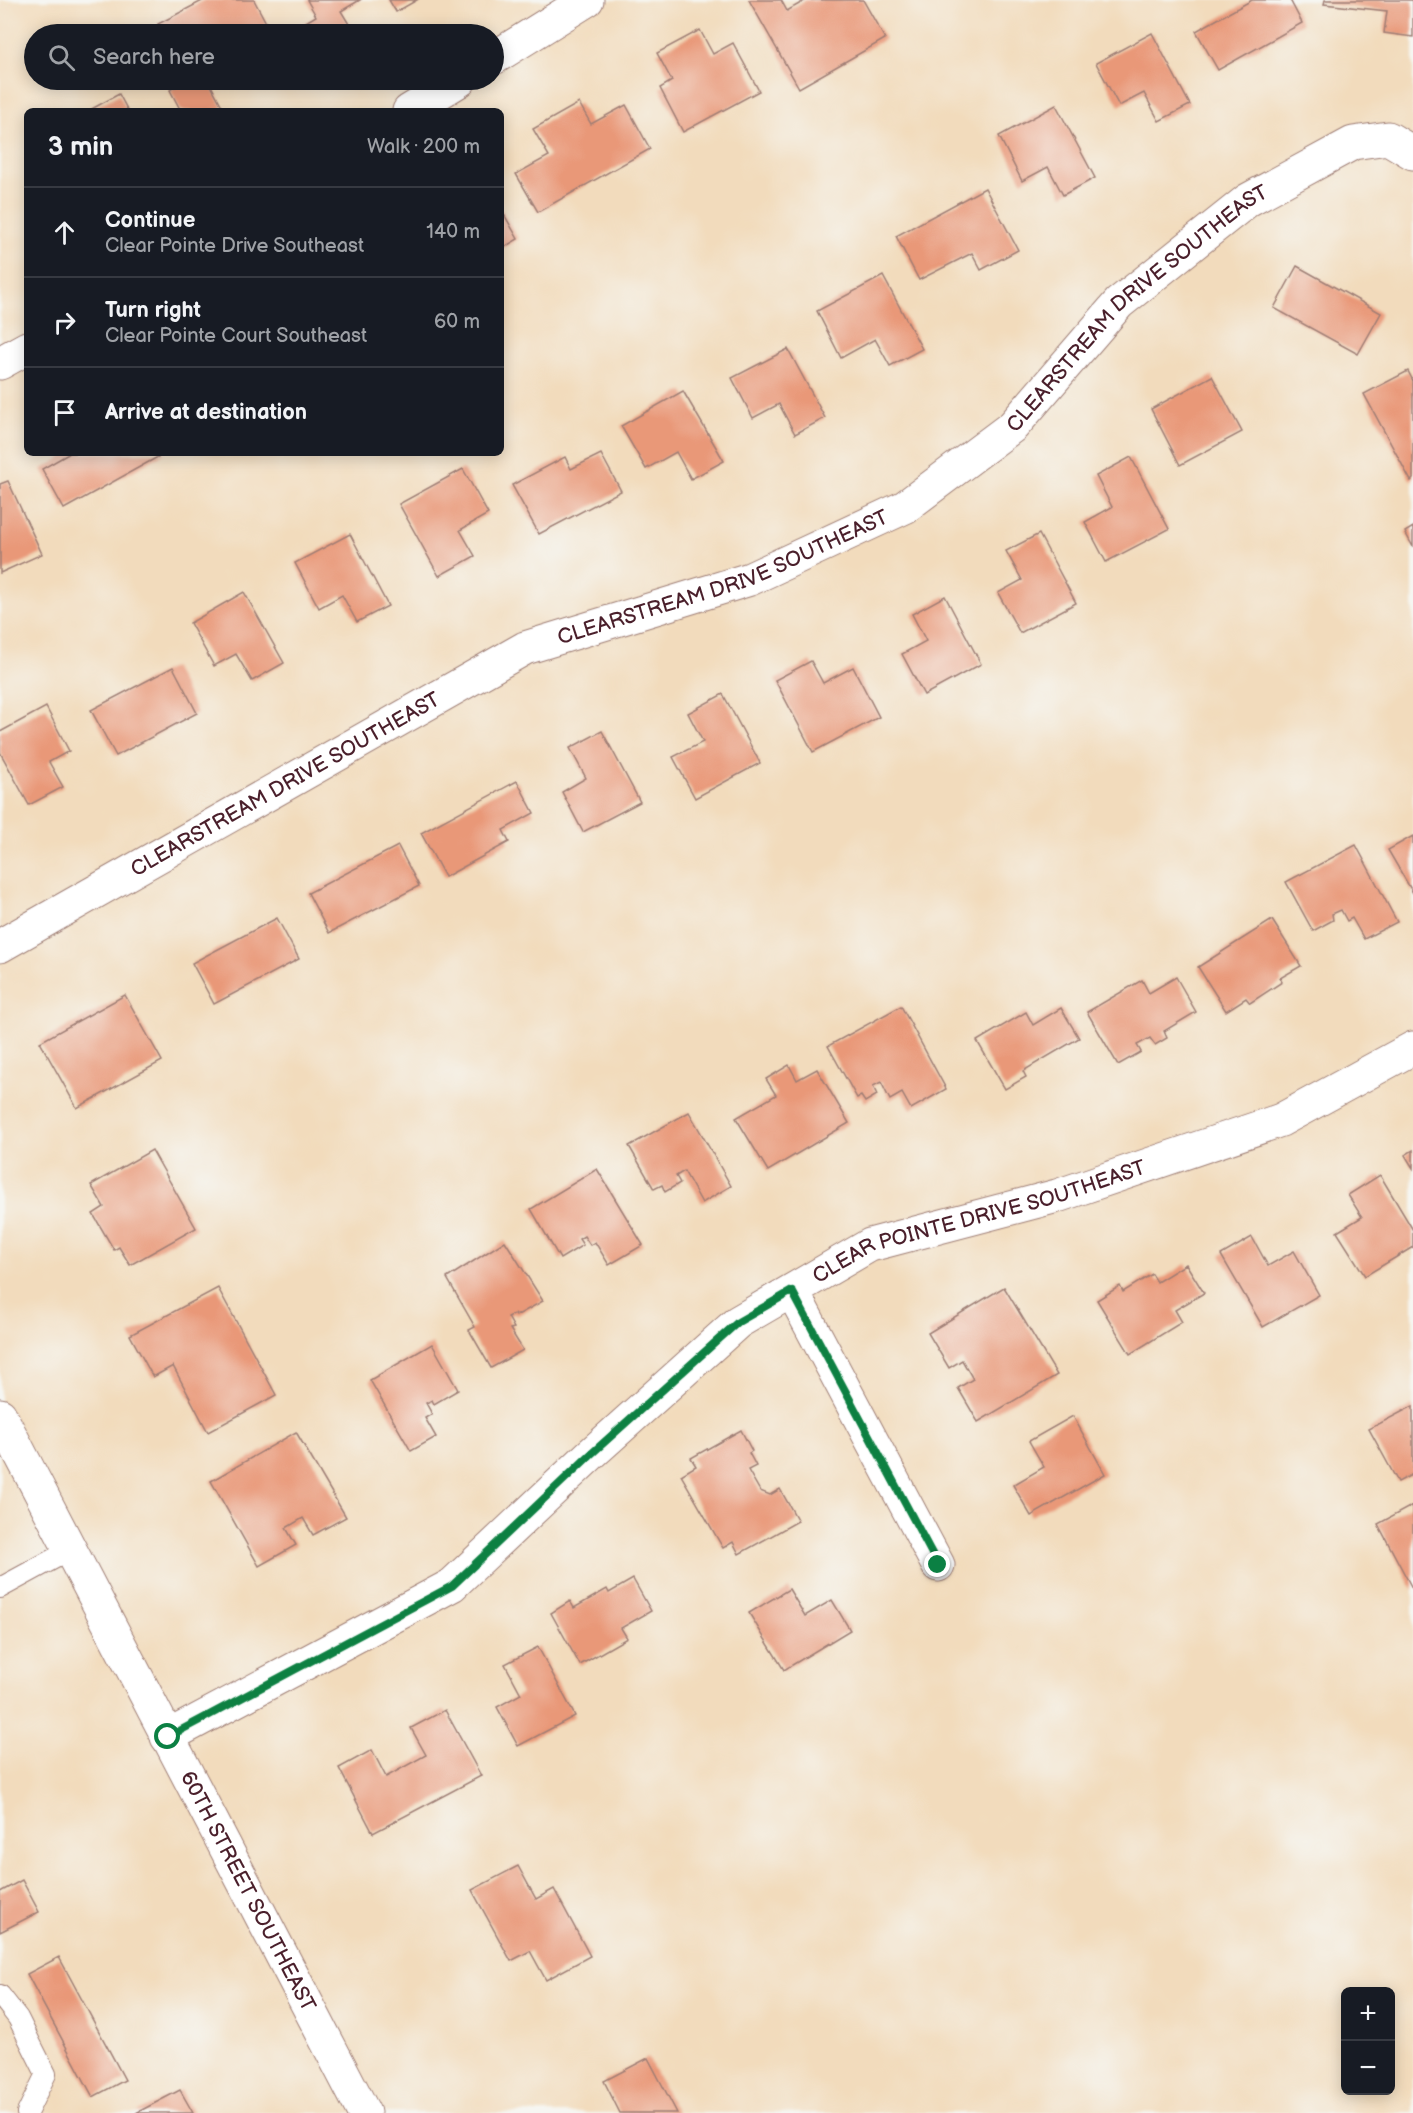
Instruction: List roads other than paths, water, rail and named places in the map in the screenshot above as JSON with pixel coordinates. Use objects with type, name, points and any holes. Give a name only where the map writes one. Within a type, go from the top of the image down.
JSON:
[{"type":"street","points":[[504,52],[587,0]]},
{"type":"street","points":[[414,108],[444,90]]},
{"type":"street","name":"CLEARSTREAM DRIVE SOUTHEAST","points":[[0,946],[525,648],[750,579],[905,507],[1013,426],[1119,303],[1248,200],[1353,143],[1401,145]]},
{"type":"street","points":[[0,363],[24,350]]},
{"type":"street","name":"CLEAR POINTE DRIVE SOUTHEAST","points":[[168,1737],[452,1586],[590,1455],[738,1322],[870,1245],[1057,1196],[1281,1120],[1413,1048]]},
{"type":"street","points":[[792,1291],[938,1565]]},
{"type":"street","name":"60TH STREET SOUTHEAST","points":[[0,1415],[364,2113]]},
{"type":"lane","points":[[0,1588],[70,1551]]},
{"type":"lane","points":[[0,1995],[18,2018],[46,2074],[27,2113]]}]
